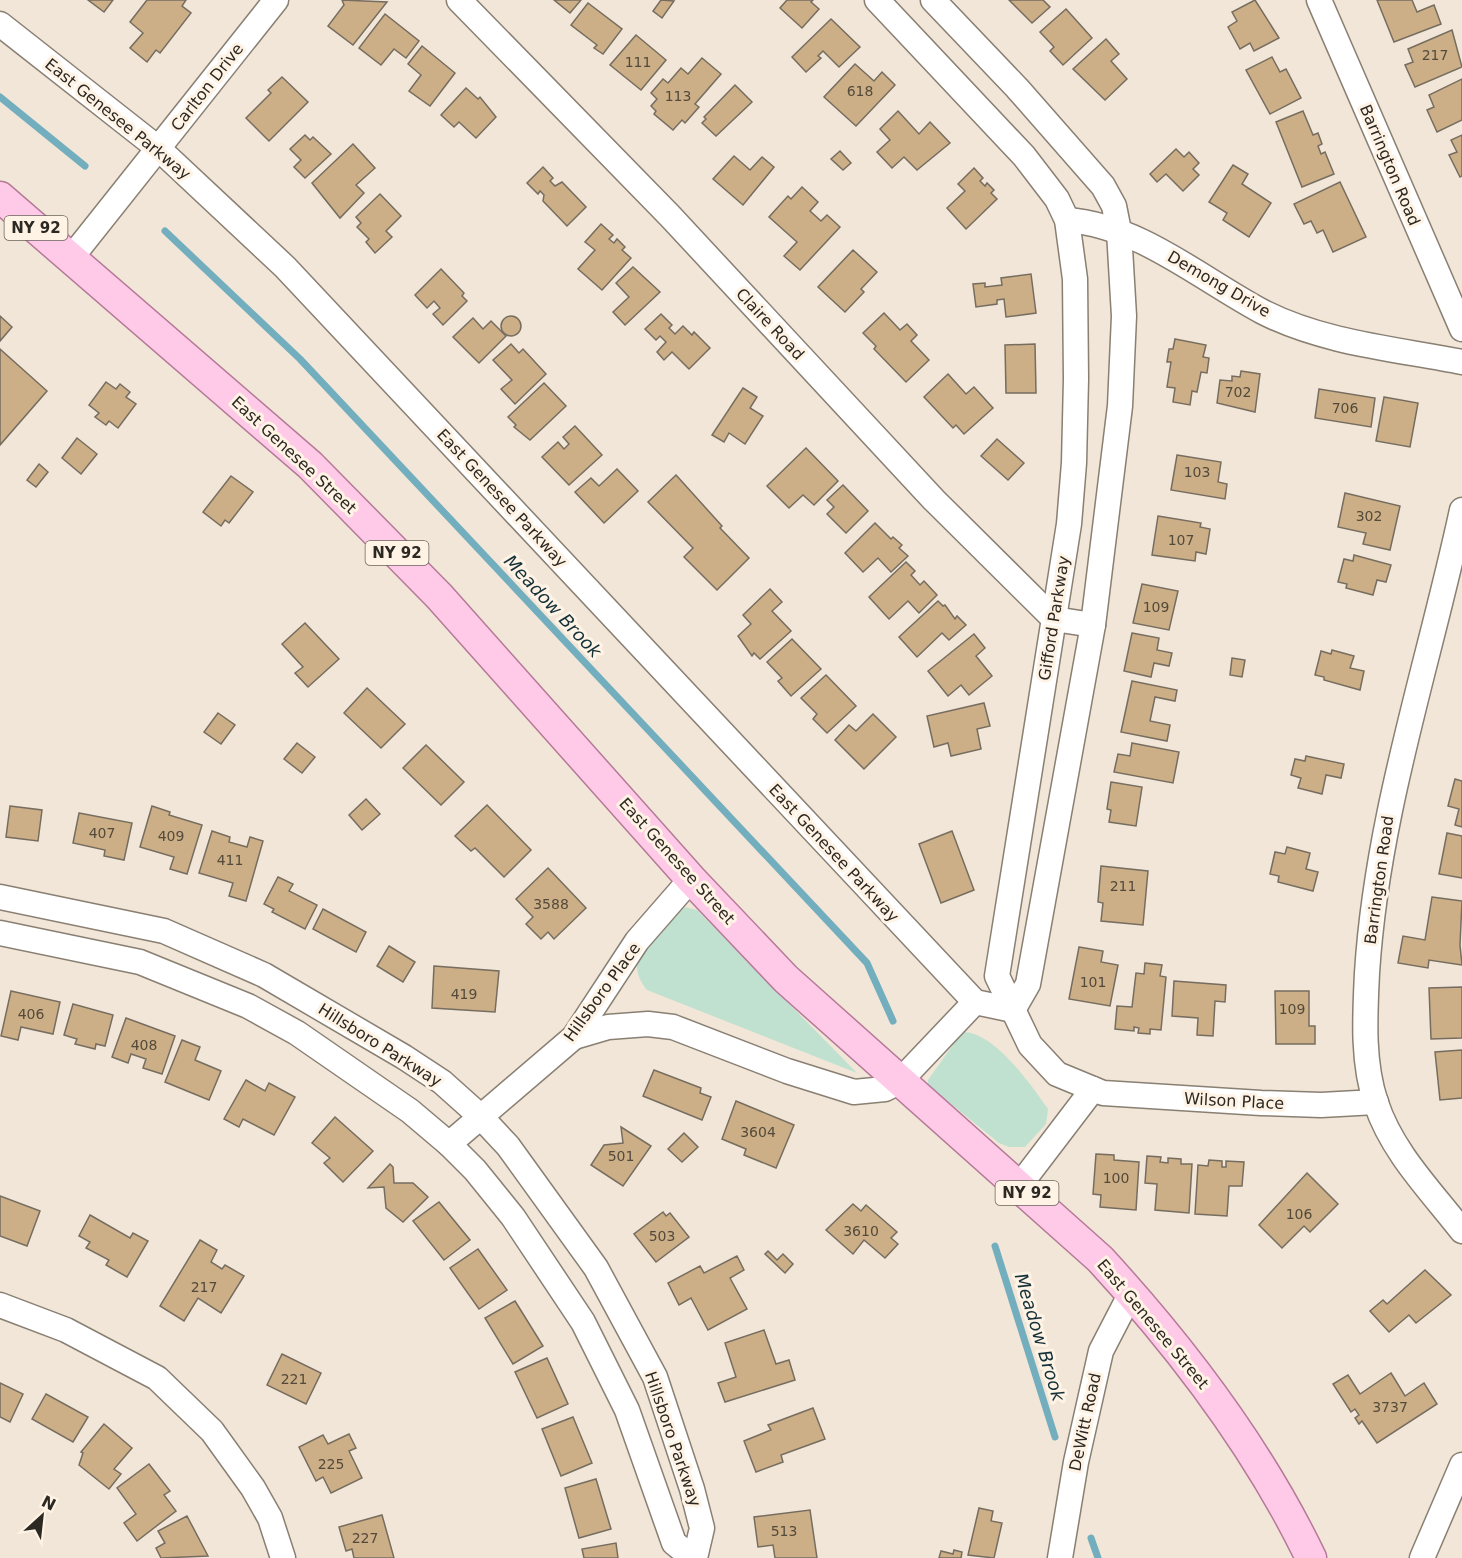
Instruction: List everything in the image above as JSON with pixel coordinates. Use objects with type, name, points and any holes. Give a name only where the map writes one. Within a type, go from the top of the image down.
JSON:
[{"type":"main road","name":"East Genesee Street","points":[[0,197],[310,465],[439,596],[691,879],[786,979],[1100,1259],[1131,1293],[1208,1389],[1266,1476],[1311,1558]]},
{"type":"street","name":"Carlton Drive","points":[[71,258],[276,0]]},
{"type":"street","name":"Claire Road","points":[[459,0],[670,216],[934,500],[1054,619]]},
{"type":"street","points":[[877,0],[1024,156],[1057,200],[1067,220]]},
{"type":"street","points":[[574,1037],[608,1027],[648,1024],[673,1027],[787,1071],[854,1092],[885,1089],[899,1082],[975,1002],[1013,1010],[1028,984],[1093,626],[1120,406],[1124,316],[1119,231],[1114,206],[1103,186],[1017,88],[933,0]]},
{"type":"street","name":"Barrington Road","points":[[1319,0],[1462,329]]},
{"type":"street","name":"East Genesee Parkway","points":[[0,24],[159,148],[285,267],[975,1002]]},
{"type":"street","name":"Gifford Parkway","points":[[1067,220],[1075,279],[1074,463],[1068,524],[1054,619],[997,976],[1030,1045],[1057,1074],[1093,1089]]},
{"type":"street","name":"Demong Drive","points":[[1067,220],[1095,223],[1119,231],[1161,251],[1264,312],[1328,336],[1462,362]]},
{"type":"street","name":"Barrington Road","points":[[1462,510],[1387,818],[1371,912],[1365,1017],[1369,1073],[1386,1129],[1399,1151],[1462,1231]]},
{"type":"street","points":[[1054,619],[1093,626]]},
{"type":"street","name":"Hillsboro Place","points":[[449,1144],[574,1037],[638,941],[691,879]]},
{"type":"street","name":"Hillsboro Parkway","points":[[0,897],[164,931],[264,975],[404,1057],[442,1082],[480,1116],[508,1146],[596,1268],[655,1377],[692,1489],[702,1528],[694,1558],[674,1543],[627,1410],[583,1322],[513,1217],[475,1170],[449,1144],[410,1111],[297,1033],[248,1006],[140,962],[0,933]]},
{"type":"street","points":[[1019,1186],[1093,1089]]},
{"type":"street","name":"Wilson Place","points":[[1093,1089],[1103,1093],[1261,1103],[1321,1105],[1376,1102]]},
{"type":"street","name":"DeWitt Road","points":[[1060,1558],[1076,1462],[1101,1351],[1131,1293]]},
{"type":"street","points":[[0,1305],[66,1330],[157,1378],[212,1431],[254,1488],[270,1518],[283,1558]]},
{"type":"street","points":[[1422,1558],[1462,1465]]},
{"type":"green space","points":[[680,906],[697,910],[857,1073],[647,990],[639,978],[637,966],[639,955],[652,934]]},
{"type":"green space","points":[[962,1032],[987,1040],[999,1050],[1022,1074],[1048,1109],[1046,1124],[1025,1147],[1009,1147],[999,1143],[928,1085],[928,1080]]},
{"type":"building","points":[[88,0],[113,0],[104,12]]},
{"type":"building","points":[[147,0],[186,0],[182,6],[191,13],[160,53],[156,50],[147,62],[130,48],[143,33],[130,22]]},
{"type":"building","points":[[342,0],[387,2],[353,45],[328,26],[344,5]]},
{"type":"building","points":[[554,0],[581,0],[570,13]]},
{"type":"building","points":[[661,0],[674,1],[662,18],[653,11]]},
{"type":"building","points":[[787,0],[813,0],[811,2],[819,9],[802,28],[780,8]]},
{"type":"building","points":[[1009,0],[1043,0],[1050,7],[1032,23]]},
{"type":"building","points":[[1255,0],[1279,38],[1254,51],[1250,43],[1240,49],[1228,27],[1237,21],[1232,12]]},
{"type":"building","points":[[1377,0],[1412,0],[1417,12],[1434,5],[1441,24],[1394,42]]},
{"type":"building","points":[[588,3],[622,29],[603,54],[594,48],[597,45],[571,25]]},
{"type":"building","points":[[1066,9],[1092,38],[1063,65],[1050,51],[1054,47],[1040,32]]},
{"type":"building","points":[[385,14],[419,41],[406,58],[394,49],[381,65],[359,48]]},
{"type":"building","points":[[831,19],[860,47],[839,67],[823,51],[818,56],[821,58],[806,72],[792,57]]},
{"type":"building","points":[[1452,30],[1462,67],[1415,87],[1405,65],[1413,62],[1408,49]]},
{"type":"building","points":[[636,35],[666,60],[641,90],[610,65]]},
{"type":"building","points":[[1106,39],[1119,54],[1111,61],[1127,79],[1105,100],[1073,69]]},
{"type":"building","points":[[422,46],[455,73],[430,106],[409,91],[421,75],[408,64]]},
{"type":"building","points":[[1272,57],[1280,72],[1286,69],[1301,98],[1270,114],[1246,70]]},
{"type":"building","points":[[702,58],[721,74],[695,104],[699,107],[685,123],[682,120],[673,130],[654,114],[656,111],[651,106],[657,99],[651,93],[663,79],[668,83],[681,68],[688,74]]},
{"type":"building","points":[[855,64],[874,81],[882,72],[895,85],[856,126],[824,97]]},
{"type":"building","points":[[282,77],[308,102],[269,141],[246,118],[271,93],[268,90]]},
{"type":"building","points":[[1462,79],[1462,120],[1437,132],[1427,110],[1434,107],[1429,95]]},
{"type":"building","points":[[735,85],[752,102],[716,136],[702,123],[706,119],[704,117]]},
{"type":"building","points":[[466,88],[478,99],[480,97],[496,117],[476,138],[459,122],[454,127],[441,115]]},
{"type":"building","points":[[898,111],[919,134],[930,122],[950,143],[917,170],[904,157],[892,168],[877,152],[890,140],[880,129]]},
{"type":"building","points":[[1303,111],[1313,135],[1318,133],[1322,144],[1318,146],[1321,154],[1325,152],[1334,174],[1302,187],[1276,122]]},
{"type":"building","points":[[305,135],[310,140],[313,137],[331,154],[305,178],[294,167],[301,160],[290,149]]},
{"type":"building","points":[[1462,135],[1462,176],[1460,177],[1449,155],[1457,152],[1451,140]]},
{"type":"building","points":[[353,144],[375,168],[356,185],[364,193],[340,218],[312,183]]},
{"type":"building","points":[[1176,149],[1184,157],[1189,152],[1199,163],[1193,169],[1199,175],[1183,191],[1166,174],[1157,182],[1150,174]]},
{"type":"building","points":[[840,151],[851,163],[843,170],[831,159]]},
{"type":"building","points":[[734,156],[750,170],[762,157],[774,167],[743,205],[713,179]]},
{"type":"building","points":[[1233,165],[1248,174],[1242,184],[1271,203],[1249,237],[1223,220],[1227,213],[1209,202]]},
{"type":"building","points":[[543,167],[553,178],[550,181],[555,186],[562,182],[586,207],[567,226],[543,201],[544,195],[540,191],[538,194],[527,183]]},
{"type":"building","points":[[974,168],[983,178],[980,181],[985,186],[987,183],[994,190],[991,193],[997,199],[966,229],[947,208],[965,191],[958,184]]},
{"type":"building","points":[[1340,182],[1366,237],[1333,252],[1323,230],[1317,233],[1311,221],[1304,224],[1294,204]]},
{"type":"building","points":[[802,187],[818,202],[810,211],[821,221],[827,215],[840,227],[800,270],[784,256],[797,242],[769,217],[788,196],[791,199]]},
{"type":"building","points":[[380,194],[401,216],[386,231],[392,237],[375,253],[366,242],[369,239],[357,227],[361,223],[356,217]]},
{"type":"building","points":[[601,224],[613,235],[609,239],[614,243],[617,239],[625,247],[622,250],[631,258],[602,290],[578,269],[595,250],[585,242]]},
{"type":"building","points":[[853,250],[877,272],[861,289],[864,292],[845,312],[818,287]]},
{"type":"building","points":[[633,267],[660,292],[625,325],[613,312],[629,297],[616,283]]},
{"type":"building","points":[[441,269],[464,293],[462,296],[467,301],[443,325],[433,314],[440,308],[434,301],[427,308],[415,295]]},
{"type":"building","points":[[1031,274],[1036,313],[1006,317],[1004,299],[997,300],[997,304],[976,307],[973,284],[985,283],[985,287],[1002,285],[1001,278]]},
{"type":"building","points":[[884,313],[900,330],[907,324],[917,335],[911,341],[929,360],[906,382],[874,349],[876,346],[863,333]]},
{"type":"building","points":[[661,314],[672,325],[669,328],[675,334],[683,326],[692,335],[694,332],[710,348],[689,369],[672,352],[664,360],[657,352],[666,342],[660,336],[656,340],[645,329]]},
{"type":"building","points":[[0,316],[12,327],[0,341]]},
{"type":"building","points":[[511,316],[518,319],[521,326],[518,333],[511,336],[504,333],[501,326],[504,319]]},
{"type":"building","points":[[473,318],[483,329],[491,321],[506,336],[479,363],[453,337]]},
{"type":"building","points":[[1175,339],[1206,345],[1203,357],[1209,358],[1207,373],[1201,372],[1197,392],[1192,391],[1190,405],[1173,402],[1175,388],[1167,387],[1171,362],[1167,362],[1169,349],[1173,349]]},
{"type":"building","points":[[511,344],[519,353],[523,349],[546,374],[515,404],[501,389],[512,380],[493,360]]},
{"type":"building","points":[[1035,344],[1036,393],[1006,393],[1005,345]]},
{"type":"building","points":[[0,349],[47,391],[0,445]]},
{"type":"building","points":[[1241,371],[1260,374],[1255,412],[1217,403],[1220,380],[1232,381],[1232,376],[1240,377]]},
{"type":"building","points":[[948,374],[966,394],[974,387],[993,408],[964,434],[956,425],[953,428],[924,397]]},
{"type":"building","points":[[106,382],[116,389],[120,384],[130,392],[126,397],[136,404],[118,428],[109,421],[106,425],[95,417],[99,413],[89,405]]},
{"type":"building","points":[[544,383],[566,406],[530,440],[514,427],[516,425],[508,417]]},
{"type":"building","points":[[743,388],[757,397],[750,408],[763,416],[745,444],[729,433],[724,442],[712,435]]},
{"type":"building","points":[[1319,389],[1375,398],[1371,427],[1315,418]]},
{"type":"building","points":[[1384,397],[1418,403],[1410,447],[1376,441]]},
{"type":"building","points":[[575,426],[602,455],[569,485],[542,457],[558,442],[564,449],[569,444],[563,437]]},
{"type":"building","points":[[77,438],[97,454],[81,474],[62,458]]},
{"type":"building","points":[[997,439],[1024,463],[1008,480],[981,456]]},
{"type":"building","points":[[806,448],[838,481],[814,505],[803,495],[789,508],[767,486]]},
{"type":"building","points":[[1177,455],[1221,462],[1218,482],[1227,484],[1225,499],[1171,490]]},
{"type":"building","points":[[39,464],[48,472],[36,487],[27,480]]},
{"type":"building","points":[[617,469],[638,491],[604,523],[575,492],[591,478],[599,486]]},
{"type":"building","points":[[676,475],[722,526],[720,528],[749,558],[717,590],[684,557],[693,548],[648,502]]},
{"type":"building","points":[[231,476],[253,492],[229,523],[225,520],[221,526],[203,512]]},
{"type":"building","points":[[843,485],[868,511],[846,533],[827,514],[834,507],[827,500]]},
{"type":"building","points":[[1345,493],[1400,506],[1390,550],[1363,544],[1366,533],[1338,527]]},
{"type":"building","points":[[1158,516],[1201,523],[1200,527],[1210,529],[1206,554],[1196,552],[1195,561],[1152,555]]},
{"type":"building","points":[[875,523],[891,539],[893,537],[902,545],[899,548],[908,556],[891,572],[878,558],[863,572],[845,553]]},
{"type":"building","points":[[1354,555],[1391,565],[1386,582],[1377,580],[1373,595],[1346,588],[1347,584],[1338,582],[1344,559],[1353,561]]},
{"type":"building","points":[[906,562],[915,571],[911,575],[920,585],[924,581],[937,595],[919,613],[908,601],[889,619],[869,597]]},
{"type":"building","points":[[1142,584],[1178,591],[1169,630],[1133,623]]},
{"type":"building","points":[[770,589],[782,602],[772,611],[791,631],[760,659],[754,653],[752,656],[738,636],[751,624],[743,615]]},
{"type":"building","points":[[938,601],[943,606],[945,605],[955,619],[957,616],[966,625],[949,640],[942,633],[917,657],[899,637]]},
{"type":"building","points":[[305,623],[339,659],[308,687],[295,673],[303,667],[282,644]]},
{"type":"building","points":[[1132,633],[1159,638],[1157,650],[1172,653],[1169,666],[1154,663],[1151,677],[1124,671]]},
{"type":"building","points":[[974,634],[985,648],[976,656],[992,676],[969,695],[961,685],[948,696],[928,671]]},
{"type":"building","points":[[792,639],[821,669],[791,696],[778,681],[782,678],[767,662]]},
{"type":"building","points":[[1332,650],[1354,656],[1350,668],[1364,671],[1360,690],[1324,680],[1324,677],[1315,675],[1321,651],[1331,654]]},
{"type":"building","points":[[1232,658],[1245,660],[1242,677],[1230,675]]},
{"type":"building","points":[[826,675],[856,706],[827,733],[813,719],[817,714],[801,698]]},
{"type":"building","points":[[1132,681],[1177,690],[1175,701],[1155,697],[1150,721],[1170,725],[1167,741],[1121,732]]},
{"type":"building","points":[[367,688],[405,724],[381,748],[344,713]]},
{"type":"building","points":[[984,703],[990,726],[977,729],[981,749],[951,756],[948,743],[934,747],[927,716]]},
{"type":"building","points":[[218,713],[235,725],[221,744],[204,732]]},
{"type":"building","points":[[873,714],[896,737],[864,769],[835,740],[849,725],[856,731]]},
{"type":"building","points":[[297,743],[315,757],[302,773],[284,759]]},
{"type":"building","points":[[1132,743],[1179,752],[1173,783],[1114,772],[1118,754],[1130,756]]},
{"type":"building","points":[[426,745],[464,782],[441,805],[403,768]]},
{"type":"building","points":[[1306,756],[1344,764],[1341,778],[1326,775],[1322,794],[1298,788],[1301,778],[1291,775],[1295,759],[1305,761]]},
{"type":"building","points":[[1455,779],[1462,781],[1462,827],[1455,825],[1459,809],[1448,806]]},
{"type":"building","points":[[1111,782],[1142,787],[1136,826],[1109,822],[1111,810],[1107,809]]},
{"type":"building","points":[[366,799],[380,814],[362,830],[349,815]]},
{"type":"building","points":[[487,805],[531,850],[504,877],[475,848],[471,851],[455,836]]},
{"type":"building","points":[[10,806],[42,810],[38,841],[6,837]]},
{"type":"building","points":[[152,806],[170,812],[169,815],[202,825],[187,874],[170,869],[174,857],[140,847]]},
{"type":"building","points":[[79,813],[132,823],[124,860],[104,856],[105,850],[73,843]]},
{"type":"building","points":[[212,831],[230,837],[229,842],[247,847],[250,837],[263,841],[246,901],[229,896],[233,883],[199,873]]},
{"type":"building","points":[[952,831],[974,890],[941,903],[919,844]]},
{"type":"building","points":[[1447,833],[1462,836],[1462,878],[1439,874]]},
{"type":"building","points":[[1287,847],[1310,853],[1306,869],[1318,872],[1313,891],[1278,882],[1279,876],[1270,874],[1275,852],[1285,854]]},
{"type":"building","points":[[1101,866],[1148,871],[1143,925],[1101,921],[1103,903],[1098,902]]},
{"type":"building","points":[[548,868],[586,908],[554,939],[548,932],[541,939],[526,924],[533,917],[516,899]]},
{"type":"building","points":[[278,877],[293,884],[289,891],[317,905],[305,929],[272,912],[274,909],[264,904]]},
{"type":"building","points":[[1432,897],[1462,901],[1460,945],[1462,965],[1429,960],[1428,968],[1398,963],[1403,936],[1425,940]]},
{"type":"building","points":[[323,909],[366,932],[356,952],[313,929]]},
{"type":"building","points":[[389,946],[415,962],[403,982],[377,966]]},
{"type":"building","points":[[1079,947],[1103,951],[1101,962],[1118,965],[1110,1006],[1069,999]]},
{"type":"building","points":[[1145,963],[1162,965],[1160,976],[1166,977],[1161,1030],[1150,1029],[1150,1034],[1138,1033],[1139,1028],[1134,1027],[1134,1031],[1115,1029],[1117,1006],[1132,1007],[1136,973],[1144,974]]},
{"type":"building","points":[[434,966],[499,971],[495,1012],[432,1008]]},
{"type":"building","points":[[1174,981],[1226,985],[1225,1002],[1215,1001],[1213,1036],[1197,1035],[1198,1018],[1172,1016]]},
{"type":"building","points":[[1462,987],[1462,1038],[1431,1039],[1429,988]]},
{"type":"building","points":[[11,991],[60,1002],[53,1034],[21,1027],[18,1040],[1,1036]]},
{"type":"building","points":[[1275,991],[1309,991],[1309,1026],[1315,1026],[1315,1044],[1276,1044]]},
{"type":"building","points":[[73,1004],[113,1015],[105,1046],[96,1044],[95,1049],[75,1044],[77,1039],[64,1035]]},
{"type":"building","points":[[126,1018],[175,1036],[162,1074],[143,1068],[146,1059],[131,1054],[128,1063],[112,1057]]},
{"type":"building","points":[[182,1040],[200,1047],[195,1060],[221,1071],[209,1100],[165,1082]]},
{"type":"building","points":[[1462,1050],[1462,1098],[1440,1100],[1435,1052]]},
{"type":"building","points":[[654,1070],[701,1088],[700,1093],[711,1097],[702,1120],[643,1096]]},
{"type":"building","points":[[246,1080],[265,1091],[269,1083],[295,1097],[274,1135],[243,1119],[239,1127],[224,1119]]},
{"type":"building","points":[[736,1101],[794,1125],[776,1168],[744,1155],[746,1149],[722,1139]]},
{"type":"building","points":[[335,1117],[373,1151],[343,1182],[324,1163],[330,1158],[312,1143]]},
{"type":"building","points":[[621,1127],[651,1146],[623,1186],[591,1165],[604,1145],[623,1143]]},
{"type":"building","points":[[684,1133],[698,1147],[682,1162],[668,1149]]},
{"type":"building","points":[[1096,1154],[1114,1155],[1114,1160],[1139,1162],[1136,1210],[1100,1207],[1101,1195],[1093,1194]]},
{"type":"building","points":[[1147,1156],[1161,1157],[1160,1162],[1168,1163],[1168,1158],[1181,1159],[1181,1164],[1192,1164],[1189,1213],[1155,1210],[1157,1184],[1145,1183]]},
{"type":"building","points":[[1209,1160],[1222,1161],[1222,1167],[1226,1167],[1226,1161],[1244,1162],[1242,1186],[1229,1186],[1227,1216],[1195,1214],[1198,1165],[1208,1166]]},
{"type":"building","points":[[390,1164],[393,1167],[394,1183],[413,1183],[428,1197],[403,1222],[386,1208],[384,1187],[368,1188]]},
{"type":"building","points":[[1307,1173],[1338,1204],[1310,1232],[1304,1226],[1282,1248],[1259,1225]]},
{"type":"building","points":[[0,1196],[40,1211],[27,1246],[0,1236]]},
{"type":"building","points":[[439,1202],[470,1240],[444,1260],[413,1221]]},
{"type":"building","points":[[853,1204],[861,1211],[866,1205],[897,1232],[891,1238],[898,1244],[885,1258],[864,1240],[853,1254],[826,1230]]},
{"type":"building","points":[[663,1212],[666,1216],[670,1213],[689,1237],[656,1262],[634,1234]]},
{"type":"building","points":[[90,1215],[130,1238],[133,1233],[148,1241],[127,1277],[106,1265],[109,1260],[86,1248],[90,1242],[79,1236]]},
{"type":"building","points":[[200,1240],[217,1250],[211,1262],[222,1269],[225,1265],[244,1276],[221,1313],[198,1298],[184,1321],[160,1306]]},
{"type":"building","points":[[478,1249],[507,1290],[479,1309],[450,1268]]},
{"type":"building","points":[[768,1251],[777,1260],[783,1254],[793,1264],[785,1273],[765,1254]]},
{"type":"building","points":[[737,1256],[744,1270],[730,1278],[747,1309],[708,1330],[691,1298],[679,1305],[668,1283],[700,1266],[704,1273]]},
{"type":"building","points":[[1425,1270],[1451,1295],[1416,1323],[1409,1315],[1389,1332],[1370,1311],[1383,1300],[1387,1304]]},
{"type":"building","points":[[515,1301],[543,1346],[513,1364],[485,1318]]},
{"type":"building","points":[[764,1330],[776,1364],[789,1360],[795,1380],[725,1402],[718,1383],[736,1377],[725,1343]]},
{"type":"building","points":[[282,1354],[321,1373],[306,1404],[267,1385]]},
{"type":"building","points":[[547,1358],[568,1404],[537,1418],[515,1372]]},
{"type":"building","points":[[1391,1373],[1405,1396],[1424,1383],[1437,1404],[1377,1443],[1362,1421],[1359,1424],[1355,1418],[1359,1415],[1355,1409],[1351,1412],[1333,1384],[1348,1375],[1360,1394]]},
{"type":"building","points":[[0,1383],[23,1394],[10,1422],[0,1417]]},
{"type":"building","points":[[46,1394],[88,1417],[73,1442],[32,1419]]},
{"type":"building","points":[[813,1408],[825,1439],[781,1455],[783,1462],[756,1472],[744,1441],[771,1430],[768,1425]]},
{"type":"building","points":[[573,1417],[592,1463],[561,1476],[542,1429]]},
{"type":"building","points":[[104,1424],[132,1448],[114,1469],[121,1474],[109,1489],[79,1465],[83,1453],[81,1452]]},
{"type":"building","points":[[349,1434],[356,1448],[349,1451],[362,1478],[331,1493],[323,1477],[316,1481],[299,1447],[323,1435],[328,1444]]},
{"type":"building","points":[[149,1464],[170,1491],[164,1495],[176,1511],[137,1541],[124,1523],[136,1514],[117,1488]]},
{"type":"building","points":[[596,1479],[611,1529],[579,1538],[565,1488]]},
{"type":"building","points":[[979,1508],[993,1511],[991,1521],[1002,1523],[994,1558],[968,1555]]},
{"type":"building","points":[[810,1510],[817,1558],[775,1558],[773,1545],[758,1547],[754,1517]]},
{"type":"building","points":[[382,1515],[394,1558],[354,1558],[352,1549],[346,1551],[339,1527]]},
{"type":"building","points":[[187,1516],[208,1556],[161,1558],[156,1548],[165,1543],[158,1531]]},
{"type":"building","points":[[616,1543],[618,1558],[584,1558],[582,1549]]},
{"type":"building","points":[[954,1550],[962,1552],[961,1558],[939,1558],[941,1551],[953,1554]]},
{"type":"waterway","name":"Meadow Brook","points":[[0,97],[85,166]]},
{"type":"waterway","name":"Meadow Brook","points":[[165,231],[300,359],[867,963],[893,1021]]},
{"type":"waterway","name":"Meadow Brook","points":[[995,1246],[1055,1437]]},
{"type":"waterway","name":"Meadow Brook","points":[[1091,1538],[1098,1558]]}]
